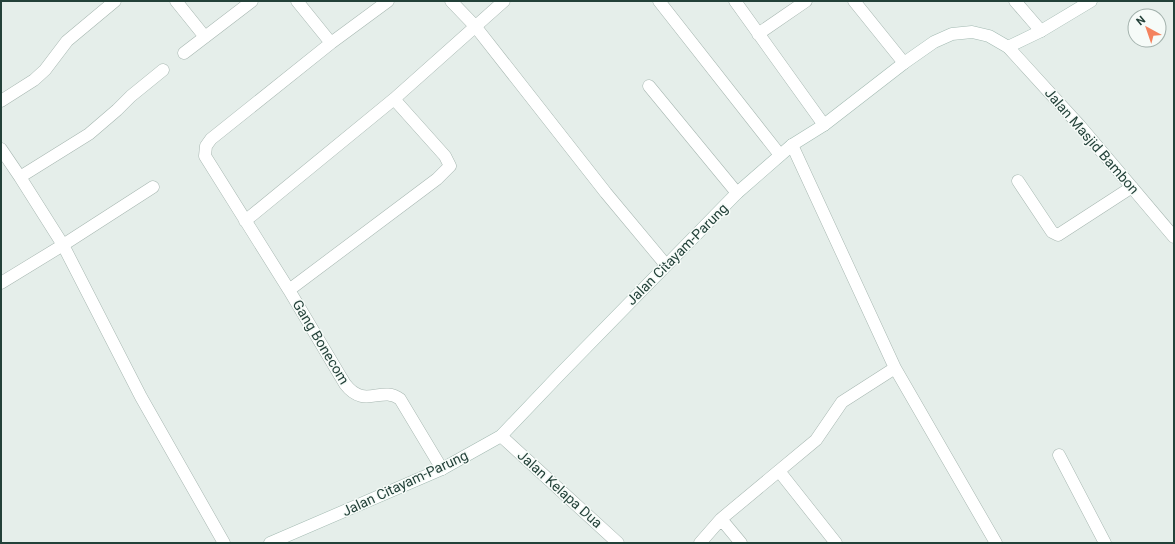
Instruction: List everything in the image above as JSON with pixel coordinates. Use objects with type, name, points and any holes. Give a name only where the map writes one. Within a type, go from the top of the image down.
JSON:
[{"type":"street","points":[[1,101],[34,80],[45,70],[67,41],[115,1]]},
{"type":"street","points":[[176,1],[205,37]]},
{"type":"street","points":[[184,53],[252,1]]},
{"type":"street","points":[[297,1],[330,43]]},
{"type":"street","name":"Gang Bonecom","points":[[388,1],[330,43],[211,139],[206,146],[205,156],[289,290],[349,390],[359,396],[365,397],[390,394],[395,395],[400,399],[442,469]]},
{"type":"street","points":[[451,1],[475,26],[606,193],[666,265]]},
{"type":"street","points":[[245,221],[394,99],[504,1]]},
{"type":"street","points":[[659,1],[780,155]]},
{"type":"street","points":[[735,1],[824,125]]},
{"type":"street","points":[[758,34],[806,1]]},
{"type":"street","points":[[854,1],[904,62]]},
{"type":"street","points":[[1015,1],[1041,31]]},
{"type":"street","points":[[1008,47],[1041,31],[1091,1]]},
{"type":"street","name":"Jalan Citayam-Parung","points":[[270,543],[442,469],[501,436],[737,193],[792,145],[824,125],[904,62],[934,42],[952,34],[972,32],[989,36],[1008,47]]},
{"type":"street","name":"Jalan Masjid Bambon","points":[[1008,47],[1080,126],[1174,237]]},
{"type":"street","points":[[20,177],[89,134],[117,110],[130,96],[164,70]]},
{"type":"street","points":[[650,86],[737,193]]},
{"type":"street","points":[[289,290],[437,179],[450,166],[445,156],[394,99]]},
{"type":"street","points":[[792,145],[895,368],[996,543]]},
{"type":"street","points":[[1,149],[63,246],[141,397],[224,543]]},
{"type":"street","points":[[1018,181],[1052,232],[1058,235],[1132,187]]},
{"type":"street","points":[[1,283],[63,246],[153,187]]},
{"type":"street","points":[[700,543],[721,519],[820,436],[836,408],[842,402],[895,368]]},
{"type":"street","name":"Jalan Kelapa Dua","points":[[501,436],[618,543]]},
{"type":"street","points":[[1060,455],[1105,543]]},
{"type":"street","points":[[779,471],[836,543]]},
{"type":"street","points":[[721,519],[741,543]]}]
